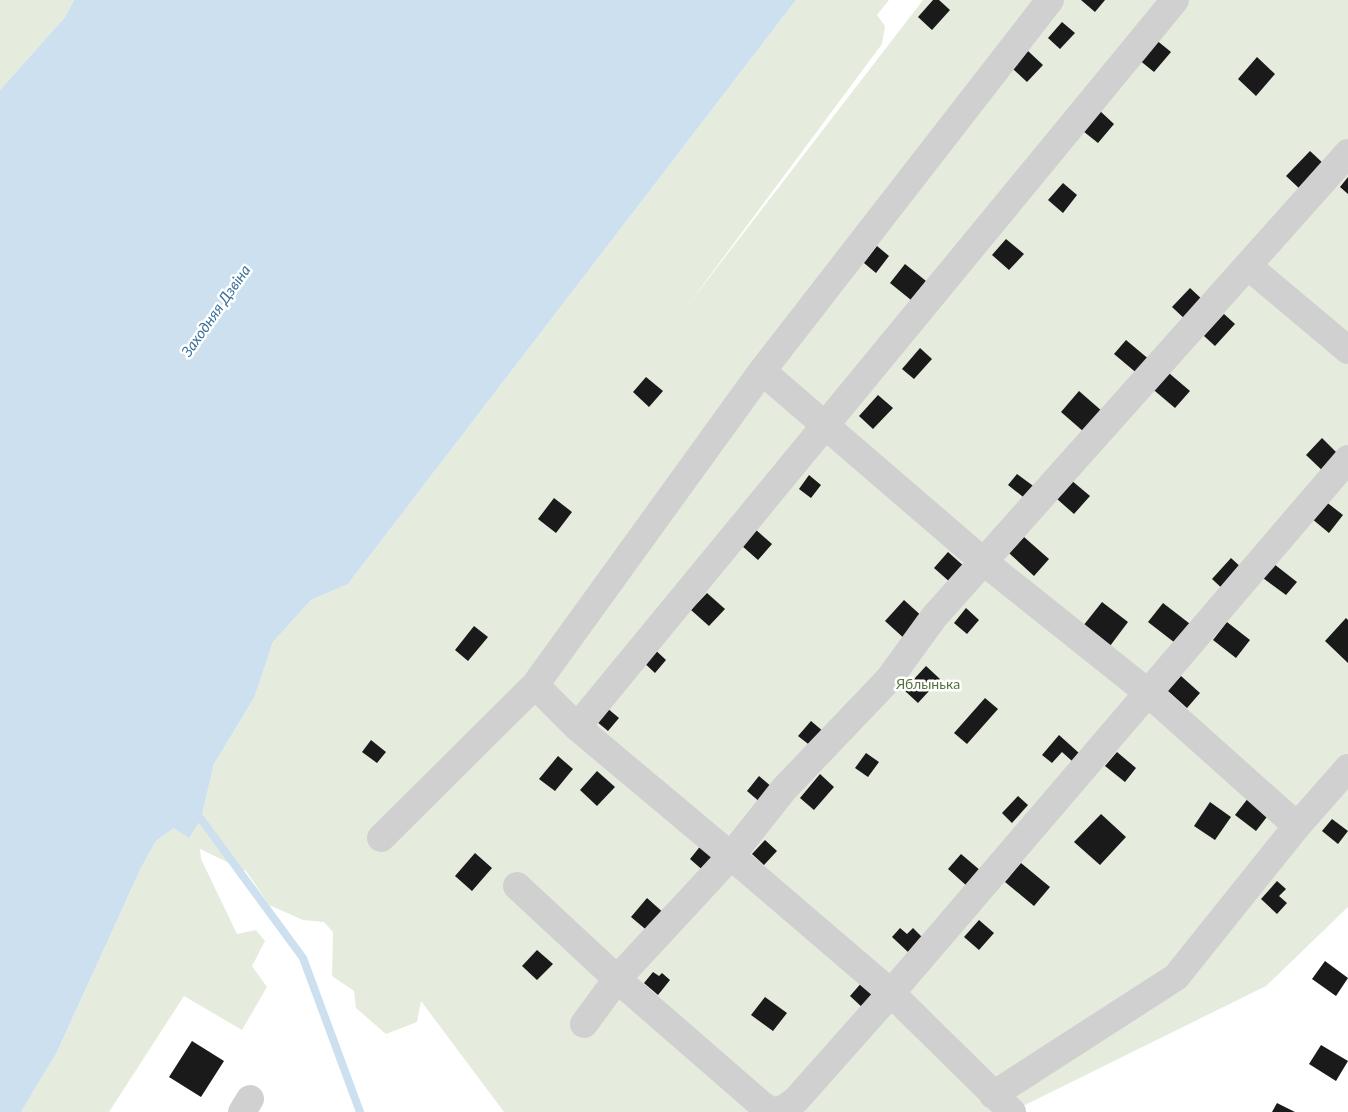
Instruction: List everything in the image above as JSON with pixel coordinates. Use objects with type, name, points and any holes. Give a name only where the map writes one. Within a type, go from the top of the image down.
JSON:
[{"type":"street","points":[[381,838],[535,685],[762,372],[1050,0]]},
{"type":"street","points":[[577,727],[1175,0]]},
{"type":"street","points":[[584,1024],[618,979],[731,856],[784,788],[889,679],[934,617],[1348,153]]},
{"type":"street","points":[[1248,266],[1348,350]]},
{"type":"street","points":[[762,372],[984,562],[1147,692],[1297,826]]},
{"type":"street","points":[[517,886],[618,979],[762,1105],[774,1112],[785,1108],[796,1100],[891,993],[1348,459]]},
{"type":"street","points":[[535,685],[577,727],[891,993],[1003,1104],[1176,978],[1297,826],[1348,768]]},
{"type":"green space","points":[[0,0],[74,0],[65,17],[0,90]]},
{"type":"green space","name":"Яблынька","points":[[796,0],[889,0],[877,15],[885,26],[882,44],[685,309],[923,0],[1348,0],[1348,907],[1266,986],[1025,1105],[1003,1112],[504,1112],[421,1001],[417,1022],[386,1034],[356,1008],[354,991],[332,976],[333,932],[324,922],[303,920],[269,905],[246,871],[200,849],[201,859],[237,934],[256,930],[265,941],[252,966],[267,987],[242,1030],[184,996],[109,1112],[21,1112],[57,1052],[141,868],[156,841],[174,828],[201,819],[214,764],[254,698],[273,642],[311,600],[348,584]]},
{"type":"water","name":"Заходняя Дзвіна","points":[[74,0],[796,0],[348,584],[311,600],[273,642],[254,698],[214,764],[201,819],[189,838],[174,828],[156,841],[141,868],[57,1052],[21,1112],[0,1112],[0,90],[65,17]]},
{"type":"building","points":[[933,0],[939,0],[950,10],[932,30],[918,17]]},
{"type":"building","points":[[1081,0],[1105,0],[1095,12]]},
{"type":"building","points":[[1062,22],[1075,33],[1060,49],[1048,38]]},
{"type":"building","points":[[1155,39],[1171,52],[1154,72],[1138,59]]},
{"type":"building","points":[[1028,51],[1043,65],[1027,82],[1013,69]]},
{"type":"building","points":[[1257,57],[1275,74],[1256,96],[1238,79]]},
{"type":"building","points":[[1100,111],[1114,124],[1098,143],[1083,131]]},
{"type":"building","points":[[1310,151],[1325,165],[1301,190],[1286,176]]},
{"type":"building","points":[[1348,177],[1348,194],[1340,187]]},
{"type":"building","points":[[1063,183],[1077,195],[1063,213],[1048,200]]},
{"type":"building","points":[[1006,239],[1024,254],[1009,270],[992,255]]},
{"type":"building","points":[[877,246],[889,256],[876,273],[864,263]]},
{"type":"building","points":[[905,264],[926,281],[911,300],[890,283]]},
{"type":"building","points":[[1190,288],[1205,302],[1187,321],[1172,307]]},
{"type":"building","points":[[1224,314],[1235,324],[1215,346],[1204,336]]},
{"type":"building","points":[[1126,340],[1151,361],[1139,375],[1114,354]]},
{"type":"building","points":[[920,348],[932,359],[914,379],[902,369]]},
{"type":"building","points":[[1163,368],[1190,391],[1175,408],[1149,386]]},
{"type":"building","points":[[646,377],[663,391],[649,407],[633,392]]},
{"type":"building","points":[[1079,391],[1103,412],[1084,432],[1061,412]]},
{"type":"building","points":[[878,395],[893,408],[873,429],[859,416]]},
{"type":"building","points":[[1322,438],[1341,457],[1325,473],[1306,455]]},
{"type":"building","points":[[1017,474],[1036,488],[1027,500],[1008,485]]},
{"type":"building","points":[[809,475],[821,485],[811,498],[799,489]]},
{"type":"building","points":[[1071,480],[1090,496],[1074,514],[1056,498]]},
{"type":"building","points":[[554,498],[572,512],[556,533],[538,519]]},
{"type":"building","points":[[1325,501],[1343,515],[1329,533],[1311,518]]},
{"type":"building","points":[[755,529],[772,544],[758,560],[741,545]]},
{"type":"building","points":[[1024,537],[1049,559],[1034,576],[1009,553]]},
{"type":"building","points":[[948,552],[966,568],[951,583],[934,568]]},
{"type":"building","points":[[1231,558],[1244,570],[1225,591],[1212,579]]},
{"type":"building","points":[[1274,564],[1297,582],[1286,595],[1263,578]]},
{"type":"building","points":[[707,593],[725,609],[709,626],[691,610]]},
{"type":"building","points":[[904,600],[925,619],[906,640],[885,621]]},
{"type":"building","points":[[1102,602],[1128,622],[1110,646],[1083,626]]},
{"type":"building","points":[[1163,603],[1194,627],[1179,646],[1148,622]]},
{"type":"building","points":[[966,608],[979,620],[967,634],[954,623]]},
{"type":"building","points":[[1346,618],[1348,620],[1348,663],[1325,641]]},
{"type":"building","points":[[1227,622],[1250,640],[1236,658],[1213,640]]},
{"type":"building","points":[[474,626],[488,637],[468,661],[455,650]]},
{"type":"building","points":[[651,646],[666,660],[655,673],[640,659]]},
{"type":"building","points":[[926,666],[940,679],[918,703],[904,690]]},
{"type":"building","points":[[1181,676],[1200,693],[1187,708],[1168,691]]},
{"type":"building","points":[[985,698],[998,709],[967,744],[954,733]]},
{"type":"building","points":[[607,708],[619,718],[608,731],[596,721]]},
{"type":"building","points":[[811,721],[824,732],[812,747],[798,736]]},
{"type":"building","points":[[1059,735],[1079,753],[1072,761],[1062,752],[1052,763],[1042,755]]},
{"type":"building","points":[[371,740],[386,752],[377,763],[362,752]]},
{"type":"building","points":[[1117,752],[1136,768],[1125,782],[1105,766]]},
{"type":"building","points":[[866,753],[879,762],[868,777],[855,768]]},
{"type":"building","points":[[558,756],[573,769],[555,791],[539,779]]},
{"type":"building","points":[[597,771],[615,787],[597,806],[580,790]]},
{"type":"building","points":[[820,774],[834,787],[814,810],[800,798]]},
{"type":"building","points":[[759,776],[773,788],[761,803],[747,791]]},
{"type":"building","points":[[1018,796],[1028,805],[1012,823],[1002,813]]},
{"type":"building","points":[[1249,797],[1270,813],[1256,831],[1235,815]]},
{"type":"building","points":[[1210,802],[1231,817],[1215,840],[1194,826]]},
{"type":"building","points":[[1101,814],[1126,837],[1100,865],[1074,842]]},
{"type":"building","points":[[1332,819],[1348,831],[1338,844],[1322,831]]},
{"type":"building","points":[[765,840],[777,851],[764,865],[752,854]]},
{"type":"building","points":[[702,844],[719,858],[706,873],[690,859]]},
{"type":"building","points":[[475,853],[492,868],[472,891],[455,876]]},
{"type":"building","points":[[961,854],[981,871],[968,887],[948,869]]},
{"type":"building","points":[[1021,863],[1050,887],[1034,906],[1005,882]]},
{"type":"building","points":[[1277,881],[1286,889],[1279,896],[1287,903],[1277,914],[1261,899]]},
{"type":"building","points":[[647,898],[666,915],[650,933],[631,917]]},
{"type":"building","points":[[979,920],[994,933],[979,950],[964,937]]},
{"type":"building","points":[[900,928],[907,934],[913,928],[922,937],[908,952],[892,937]]},
{"type":"building","points":[[537,950],[553,964],[537,980],[522,966]]},
{"type":"building","points":[[1325,961],[1348,978],[1336,996],[1312,979]]},
{"type":"building","points":[[653,972],[659,976],[662,973],[670,980],[658,995],[644,983]]},
{"type":"building","points":[[863,981],[877,994],[864,1009],[850,996]]},
{"type":"building","points":[[765,997],[787,1013],[773,1031],[751,1015]]},
{"type":"building","points":[[192,1041],[224,1061],[201,1097],[169,1077]]},
{"type":"building","points":[[1321,1045],[1348,1061],[1336,1081],[1309,1064]]},
{"type":"building","points":[[1277,1103],[1295,1112],[1272,1112]]},
{"type":"waterway","points":[[194,813],[201,819],[303,958],[360,1112]]}]
